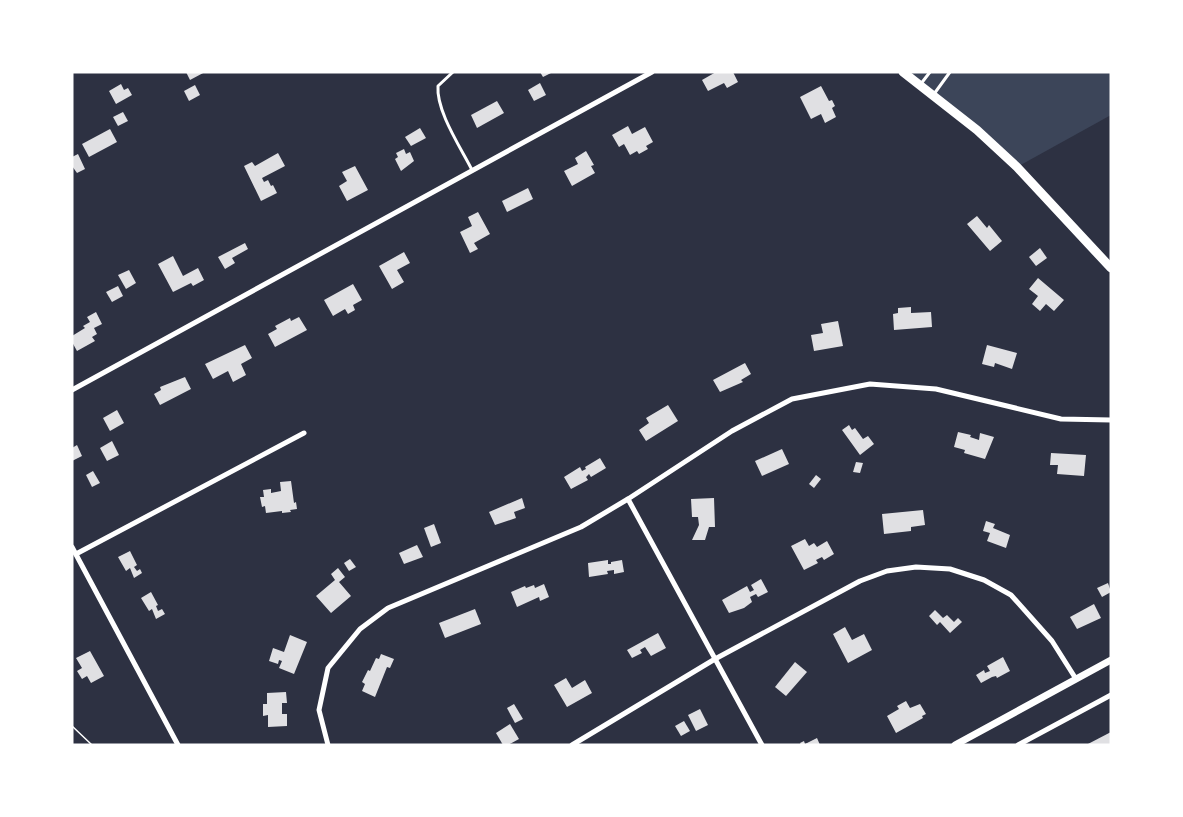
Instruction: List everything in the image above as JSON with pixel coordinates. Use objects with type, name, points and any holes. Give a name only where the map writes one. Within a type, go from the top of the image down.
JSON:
[{"type":"main road","points":[[903,72],[977,130],[1017,167],[1111,268]]},
{"type":"street","points":[[72,390],[652,72]]},
{"type":"street","points":[[328,745],[319,710],[328,668],[360,628],[388,608],[581,527],[732,431],[792,399],[870,384],[936,389],[1061,419],[1111,420]]},
{"type":"street","points":[[76,554],[304,433]]},
{"type":"street","points":[[628,499],[762,745]]},
{"type":"street","points":[[72,547],[178,745]]},
{"type":"street","points":[[572,745],[715,659],[860,581],[887,571],[916,567],[950,569],[984,580],[1011,595],[1052,641],[1076,679]]},
{"type":"street","points":[[955,745],[1111,660]]},
{"type":"street","points":[[1018,745],[1111,695]]},
{"type":"lane","points":[[453,72],[438,86],[438,94],[450,127],[472,170]]},
{"type":"lane","points":[[920,85],[930,72]]},
{"type":"lane","points":[[933,95],[950,72]]},
{"type":"path","points":[[72,726],[92,745]]},
{"type":"shaded area","points":[[903,72],[1111,72],[1111,115],[1017,167]]},
{"type":"building","points":[[186,72],[205,72],[190,80]]},
{"type":"building","points":[[540,72],[553,72],[543,77]]},
{"type":"building","points":[[716,72],[733,72],[738,82],[727,88],[724,83],[708,91],[702,80]]},
{"type":"building","points":[[540,83],[546,95],[534,101],[528,90]]},
{"type":"building","points":[[121,84],[124,90],[128,88],[132,95],[116,104],[109,91]]},
{"type":"building","points":[[195,85],[200,95],[189,101],[184,91]]},
{"type":"building","points":[[821,86],[829,101],[832,100],[835,106],[832,108],[836,117],[825,123],[821,114],[811,119],[800,97]]},
{"type":"building","points":[[497,101],[504,113],[477,128],[471,115]]},
{"type":"building","points":[[123,112],[128,121],[118,126],[113,117]]},
{"type":"building","points":[[628,126],[632,134],[645,127],[653,142],[646,146],[648,149],[639,154],[637,151],[630,155],[624,144],[619,147],[612,135]]},
{"type":"building","points":[[420,128],[426,138],[411,146],[405,137]]},
{"type":"building","points":[[110,129],[117,142],[89,157],[82,144]]},
{"type":"building","points":[[404,149],[406,154],[410,152],[414,161],[401,171],[395,159],[398,157],[396,153]]},
{"type":"building","points":[[586,151],[594,165],[591,166],[595,173],[572,186],[564,171],[578,164],[575,158]]},
{"type":"building","points":[[278,153],[285,166],[262,178],[264,182],[268,180],[271,186],[273,185],[277,193],[261,201],[244,166],[252,162],[255,166]]},
{"type":"building","points":[[78,154],[85,169],[77,173],[72,166],[72,157]]},
{"type":"building","points":[[355,166],[368,190],[347,201],[339,186],[347,181],[342,172]]},
{"type":"building","points":[[528,188],[533,199],[507,212],[502,201]]},
{"type":"building","points":[[478,212],[490,234],[474,243],[478,249],[470,253],[460,232],[472,226],[468,217]]},
{"type":"building","points":[[977,216],[987,228],[989,225],[1002,241],[990,251],[967,224]]},
{"type":"building","points":[[245,243],[248,249],[232,258],[235,263],[225,269],[218,257]]},
{"type":"building","points":[[1040,248],[1047,258],[1036,266],[1029,257]]},
{"type":"building","points":[[404,252],[410,263],[397,270],[404,282],[392,289],[379,266]]},
{"type":"building","points":[[173,256],[183,276],[198,268],[204,280],[193,286],[191,283],[173,292],[158,264]]},
{"type":"building","points":[[129,270],[136,283],[126,289],[118,275]]},
{"type":"building","points":[[1038,278],[1064,300],[1054,311],[1046,304],[1040,311],[1032,304],[1038,296],[1029,289]]},
{"type":"building","points":[[353,284],[362,300],[353,305],[355,310],[348,314],[345,309],[333,316],[324,300]]},
{"type":"building","points":[[118,286],[123,296],[112,302],[106,292]]},
{"type":"building","points":[[911,307],[911,313],[931,312],[932,327],[894,330],[893,314],[898,313],[898,308]]},
{"type":"building","points":[[96,312],[102,324],[94,328],[97,334],[92,337],[95,341],[77,351],[72,342],[72,336],[85,328],[83,326],[90,322],[87,317]]},
{"type":"building","points":[[299,317],[307,330],[275,347],[268,334],[277,329],[275,326],[290,318],[291,321]]},
{"type":"building","points":[[838,321],[843,346],[814,351],[811,335],[823,333],[821,324]]},
{"type":"building","points":[[245,345],[252,358],[241,364],[246,375],[233,382],[228,371],[213,379],[205,364]]},
{"type":"building","points":[[987,345],[1017,353],[1012,369],[995,363],[994,367],[982,364]]},
{"type":"building","points":[[745,363],[751,374],[741,380],[743,382],[720,392],[713,380]]},
{"type":"building","points":[[185,377],[191,389],[160,405],[154,394],[161,390],[160,387]]},
{"type":"building","points":[[668,405],[678,421],[646,441],[639,430],[649,423],[646,418]]},
{"type":"building","points":[[117,410],[124,423],[110,431],[103,418]]},
{"type":"building","points":[[849,425],[852,430],[855,428],[863,439],[868,436],[874,444],[860,455],[842,430]]},
{"type":"building","points":[[958,432],[971,435],[970,437],[979,440],[980,433],[994,437],[985,459],[964,453],[965,450],[954,447]]},
{"type":"building","points":[[112,441],[119,455],[107,461],[100,448]]},
{"type":"building","points":[[77,445],[82,456],[72,461],[72,448]]},
{"type":"building","points":[[782,449],[789,464],[762,476],[755,461]]},
{"type":"building","points":[[1051,453],[1086,455],[1084,476],[1057,474],[1058,465],[1050,465]]},
{"type":"building","points":[[600,458],[606,468],[591,477],[589,474],[586,477],[588,480],[571,489],[564,477],[580,467],[582,471],[586,469],[585,467]]},
{"type":"building","points":[[856,462],[863,463],[860,473],[853,472]]},
{"type":"building","points":[[93,471],[100,483],[92,487],[86,475]]},
{"type":"building","points":[[816,475],[821,479],[814,488],[809,484]]},
{"type":"building","points":[[291,481],[297,509],[290,510],[291,512],[266,513],[260,497],[264,497],[263,490],[271,489],[271,493],[281,491],[280,482]]},
{"type":"building","points":[[522,498],[525,508],[514,512],[516,518],[495,525],[489,512]]},
{"type":"building","points":[[714,498],[715,527],[709,527],[705,540],[692,540],[699,525],[698,517],[692,517],[691,499]]},
{"type":"building","points":[[923,510],[925,525],[911,527],[911,531],[884,534],[882,514]]},
{"type":"building","points":[[986,521],[995,524],[993,528],[1010,535],[1006,548],[987,541],[990,533],[983,531]]},
{"type":"building","points":[[434,524],[441,543],[431,547],[424,528]]},
{"type":"building","points":[[805,539],[809,546],[814,543],[817,547],[827,541],[834,554],[824,560],[822,557],[816,560],[818,563],[804,570],[791,546]]},
{"type":"building","points":[[417,545],[423,557],[404,564],[399,553]]},
{"type":"building","points":[[130,551],[137,565],[134,567],[137,571],[140,569],[142,573],[134,578],[130,568],[126,571],[118,557]]},
{"type":"building","points":[[350,559],[356,567],[349,571],[344,563]]},
{"type":"building","points":[[608,560],[608,564],[611,564],[611,562],[622,560],[624,572],[614,574],[614,570],[607,571],[608,574],[589,577],[588,563]]},
{"type":"building","points":[[338,568],[345,577],[339,582],[351,596],[331,613],[316,596],[335,580],[331,574]]},
{"type":"building","points":[[761,579],[768,592],[758,597],[756,594],[750,597],[752,602],[744,608],[729,613],[722,600],[747,586],[750,592],[754,590],[751,585]]},
{"type":"building","points":[[1108,583],[1111,592],[1102,597],[1097,588]]},
{"type":"building","points":[[544,584],[549,597],[540,601],[539,597],[517,607],[511,592],[525,586],[526,588],[534,585],[535,588]]},
{"type":"building","points":[[151,592],[158,605],[156,606],[158,611],[162,609],[165,614],[156,619],[152,609],[149,611],[141,598]]},
{"type":"building","points":[[1094,604],[1101,618],[1077,629],[1070,617]]},
{"type":"building","points":[[475,609],[481,624],[445,638],[439,623]]},
{"type":"building","points":[[935,610],[943,618],[947,615],[954,622],[958,618],[962,622],[950,633],[940,622],[937,625],[929,616]]},
{"type":"building","points":[[845,627],[852,640],[864,634],[872,650],[848,663],[833,634]]},
{"type":"building","points":[[658,633],[666,648],[651,656],[645,647],[640,650],[642,653],[632,658],[627,650]]},
{"type":"building","points":[[290,635],[307,642],[294,674],[279,668],[282,661],[279,660],[278,664],[269,661],[273,648],[284,652]]},
{"type":"building","points":[[90,651],[104,676],[91,683],[87,676],[82,679],[77,671],[82,668],[76,658]]},
{"type":"building","points":[[381,654],[394,659],[390,668],[387,667],[375,697],[362,691],[365,684],[362,682],[376,658],[379,659]]},
{"type":"building","points":[[1003,657],[1010,671],[981,683],[976,675],[984,670],[985,673],[990,671],[987,666]]},
{"type":"building","points":[[795,662],[807,672],[786,696],[775,687]]},
{"type":"building","points":[[566,678],[572,688],[585,680],[592,693],[567,707],[554,685]]},
{"type":"building","points":[[286,692],[287,703],[282,703],[282,714],[287,714],[287,726],[268,727],[268,715],[263,716],[263,704],[267,704],[267,693]]},
{"type":"building","points":[[906,701],[910,708],[920,704],[926,714],[896,733],[887,716],[899,709],[897,706]]},
{"type":"building","points":[[514,704],[523,719],[515,723],[507,708]]},
{"type":"building","points":[[700,709],[708,725],[696,731],[688,715]]},
{"type":"building","points":[[684,721],[690,731],[681,736],[675,726]]},
{"type":"building","points":[[510,724],[519,739],[503,745],[496,733]]},
{"type":"building","points":[[1111,732],[1111,745],[1086,745]]},
{"type":"building","points":[[817,738],[820,745],[801,745],[800,743],[804,741],[805,744]]}]
